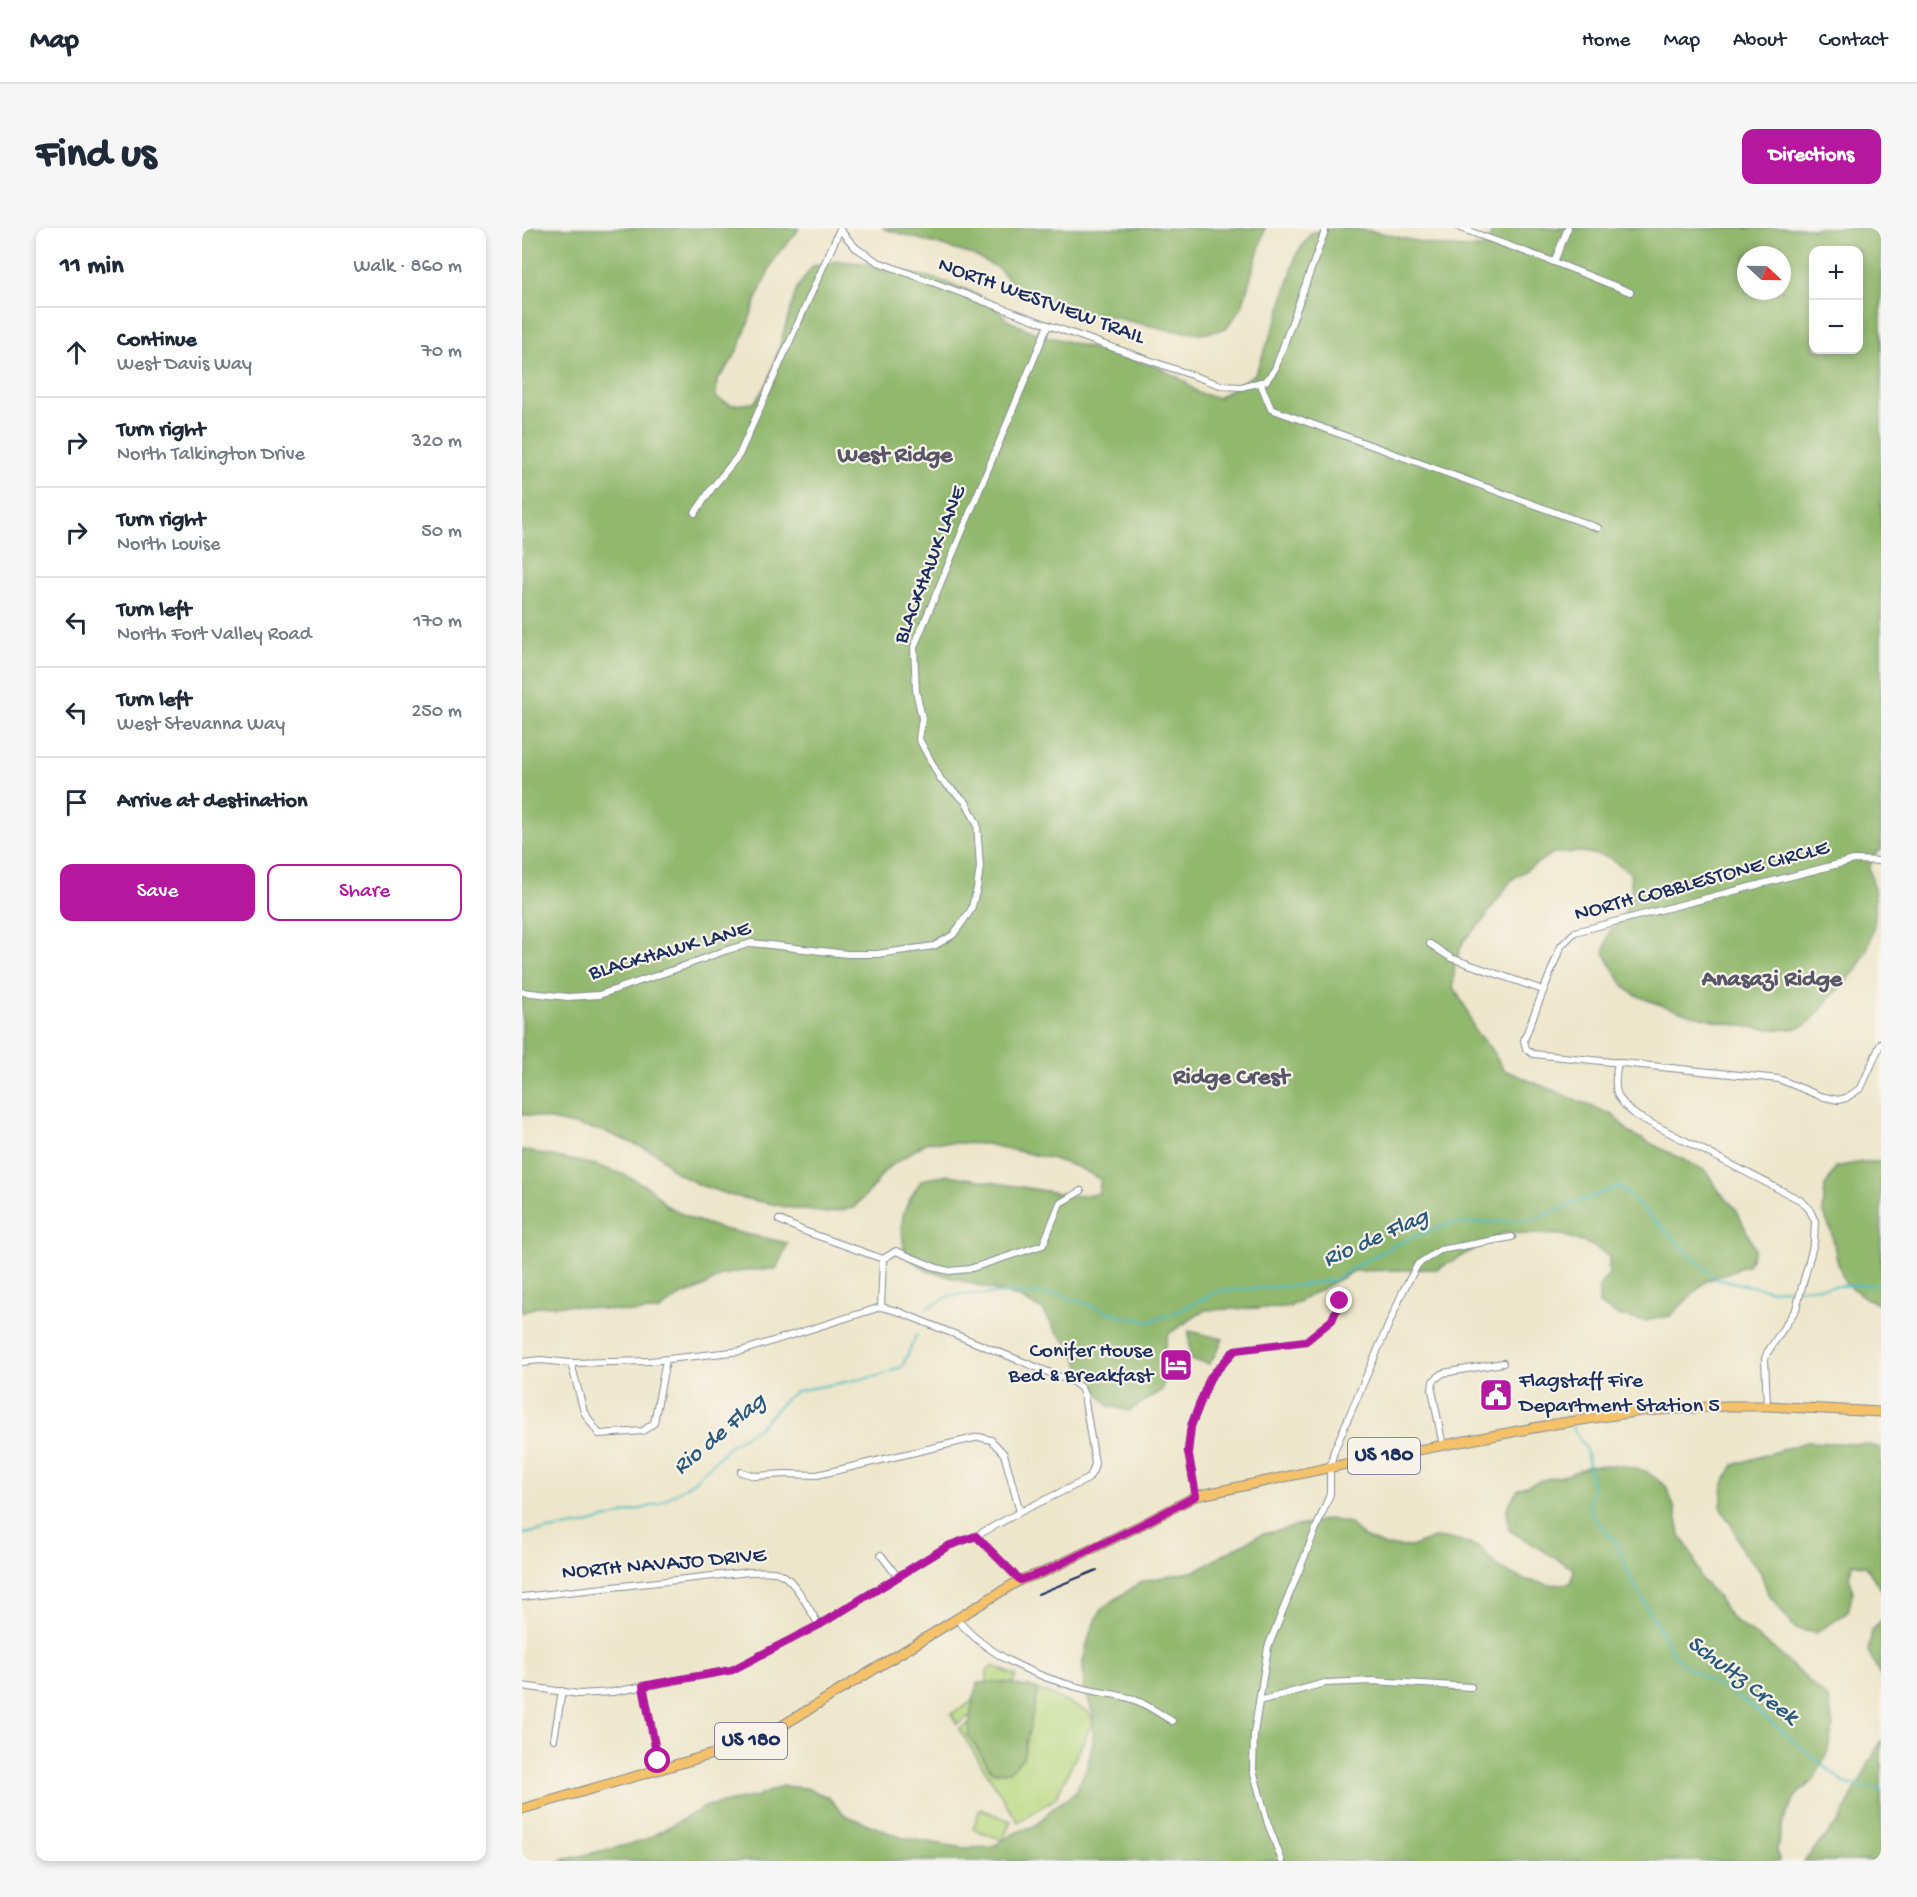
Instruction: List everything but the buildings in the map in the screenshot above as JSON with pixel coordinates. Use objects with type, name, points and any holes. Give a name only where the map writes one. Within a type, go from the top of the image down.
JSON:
[{"type":"main road","name":"US 180","points":[[522,1809],[657,1772],[748,1743],[789,1721],[1020,1580],[1044,1572],[1196,1496],[1330,1467],[1555,1424],[1641,1411],[1767,1406],[1881,1412]]},
{"type":"street","points":[[1326,228],[1275,369],[1266,381],[1260,382],[1271,409],[1598,528]]},
{"type":"street","points":[[1460,228],[1630,292]]},
{"type":"street","points":[[1554,262],[1569,228]]},
{"type":"street","points":[[695,513],[711,488],[742,450],[840,229]]},
{"type":"street","name":"NORTH WESTVIEW TRAIL","points":[[840,229],[856,248],[878,262],[1048,325],[1223,386],[1241,387],[1260,382]]},
{"type":"street","name":"BLACKHAWK LANE","points":[[522,992],[559,997],[599,994],[752,943],[847,954],[877,954],[934,946],[953,935],[971,910],[976,888],[980,867],[976,824],[966,802],[941,780],[919,739],[922,718],[916,691],[914,647],[1048,325]]},
{"type":"street","name":"NORTH COBBLESTONE CIRCLE","points":[[1881,861],[1854,860],[1575,932],[1561,946],[1524,1040],[1526,1049],[1533,1054],[1779,1079],[1820,1096],[1838,1100],[1846,1098],[1861,1088],[1881,1043]]},
{"type":"street","points":[[1430,944],[1451,958],[1543,990]]},
{"type":"street","points":[[1618,1062],[1615,1078],[1617,1095],[1625,1107],[1637,1116],[1800,1200],[1809,1209],[1815,1221],[1816,1232],[1796,1309],[1765,1359],[1767,1406]]},
{"type":"street","points":[[883,1259],[896,1251],[949,1271],[969,1269],[1029,1250],[1043,1245],[1060,1203],[1081,1191]]},
{"type":"street","points":[[778,1220],[883,1259]]},
{"type":"street","points":[[1282,1861],[1268,1824],[1253,1770],[1254,1733],[1268,1647],[1330,1494],[1330,1467],[1342,1431],[1404,1288],[1418,1264],[1440,1251],[1512,1237]]},
{"type":"street","points":[[881,1307],[883,1259]]},
{"type":"street","points":[[1196,1496],[1188,1451],[1191,1426],[1210,1378],[1235,1350],[1306,1341],[1332,1320],[1340,1301]]},
{"type":"street","points":[[522,1362],[540,1360],[571,1363],[666,1359],[741,1351],[881,1307],[897,1311],[1073,1382],[1081,1388],[1084,1395],[1095,1463],[1088,1479],[976,1536],[948,1546],[819,1625],[732,1670],[643,1686],[579,1694],[522,1686]]},
{"type":"street","points":[[571,1363],[584,1412],[599,1434],[627,1433],[643,1431],[654,1423],[666,1359]]},
{"type":"street","points":[[1443,1446],[1432,1390],[1433,1381],[1443,1372],[1503,1363]]},
{"type":"street","points":[[741,1472],[755,1476],[818,1475],[979,1437],[991,1440],[1004,1454],[1020,1512]]},
{"type":"street","points":[[976,1536],[1020,1580]]},
{"type":"street","points":[[881,1555],[897,1576]]},
{"type":"street","name":"NORTH NAVAJO DRIVE","points":[[522,1597],[749,1572],[777,1572],[792,1583],[819,1625]]},
{"type":"street","points":[[956,1618],[998,1655],[1042,1676],[1082,1689],[1135,1700],[1172,1721]]},
{"type":"street","points":[[1259,1701],[1325,1683],[1373,1681],[1472,1687]]},
{"type":"street","points":[[643,1686],[658,1761]]},
{"type":"street","points":[[554,1739],[562,1691]]},
{"type":"green space","points":[[522,228],[799,228],[775,259],[735,356],[717,380],[716,398],[732,405],[754,403],[769,381],[797,288],[813,266],[838,261],[869,264],[936,279],[965,289],[990,302],[1007,320],[1033,332],[1158,367],[1183,380],[1198,393],[1218,398],[1255,374],[1278,318],[1296,255],[1311,233],[1336,228],[1358,229],[1430,244],[1468,248],[1487,247],[1493,228],[1881,228],[1881,851],[1876,852],[1869,868],[1875,894],[1875,920],[1864,956],[1851,976],[1812,1020],[1805,1025],[1790,1029],[1769,1029],[1716,1021],[1664,1006],[1629,991],[1604,953],[1609,932],[1623,918],[1632,895],[1630,873],[1608,857],[1582,852],[1553,853],[1512,879],[1482,922],[1464,940],[1455,963],[1453,987],[1466,1008],[1475,1031],[1491,1049],[1504,1070],[1613,1115],[1630,1133],[1706,1171],[1719,1191],[1736,1209],[1755,1249],[1748,1265],[1706,1281],[1670,1316],[1644,1321],[1617,1315],[1599,1304],[1599,1286],[1609,1274],[1609,1256],[1591,1245],[1562,1235],[1503,1233],[1438,1269],[1354,1271],[1289,1307],[1205,1310],[1168,1334],[1163,1354],[1167,1369],[1162,1390],[1129,1411],[1109,1406],[1082,1372],[1073,1349],[1056,1331],[1043,1310],[1018,1297],[926,1270],[905,1255],[902,1232],[903,1215],[922,1180],[948,1175],[1076,1196],[1098,1194],[1101,1180],[1082,1169],[1053,1159],[986,1144],[927,1142],[886,1169],[871,1190],[853,1208],[827,1213],[729,1195],[700,1185],[675,1172],[658,1154],[603,1131],[522,1114]]},
{"type":"green space","points":[[882,228],[1265,228],[1242,307],[1226,329],[1201,334],[1170,330],[1070,308],[1015,286],[998,268],[973,255]]},
{"type":"green space","points":[[522,1150],[596,1165],[625,1175],[650,1188],[667,1206],[692,1219],[722,1229],[788,1243],[776,1269],[747,1270],[722,1275],[701,1288],[678,1297],[658,1311],[629,1312],[568,1305],[539,1306],[522,1313]]},
{"type":"green space","points":[[1862,1162],[1881,1162],[1881,1304],[1867,1299],[1845,1283],[1837,1260],[1832,1234],[1823,1211],[1825,1186],[1836,1167]]},
{"type":"green space","points":[[1189,1331],[1223,1339],[1210,1364],[1190,1360]]},
{"type":"green space","points":[[1806,1442],[1865,1444],[1881,1448],[1881,1590],[1866,1566],[1853,1563],[1849,1576],[1853,1591],[1848,1612],[1816,1633],[1796,1629],[1768,1594],[1760,1571],[1743,1553],[1734,1529],[1721,1509],[1723,1484],[1734,1465]]},
{"type":"green space","points":[[1619,1465],[1645,1471],[1666,1486],[1675,1509],[1680,1535],[1693,1556],[1701,1579],[1718,1597],[1731,1618],[1773,1648],[1829,1700],[1833,1726],[1827,1753],[1814,1779],[1796,1796],[1783,1822],[1777,1849],[1779,1861],[559,1861],[643,1841],[707,1806],[758,1796],[782,1786],[806,1788],[828,1797],[845,1815],[900,1837],[964,1848],[992,1847],[1013,1834],[1036,1825],[1054,1807],[1074,1794],[1087,1768],[1093,1741],[1093,1713],[1084,1689],[1083,1661],[1090,1633],[1102,1608],[1143,1581],[1195,1571],[1259,1535],[1329,1519],[1349,1523],[1364,1537],[1386,1546],[1411,1547],[1434,1538],[1458,1540],[1480,1548],[1497,1567],[1523,1579],[1549,1585],[1571,1583],[1574,1569],[1509,1530],[1507,1508],[1518,1489],[1590,1466]]},
{"type":"green space","points":[[1881,1620],[1881,1677],[1868,1651],[1872,1631]]},
{"type":"green space","points":[[993,1666],[1016,1676],[1010,1692],[957,1724],[951,1714],[972,1702],[982,1693],[987,1680],[987,1671]]},
{"type":"green space","points":[[1005,1682],[1038,1690],[1023,1758],[1009,1772],[992,1772],[968,1735],[971,1711],[977,1683]]},
{"type":"green space","points":[[1028,1685],[1089,1712],[1093,1722],[1055,1799],[1018,1822],[959,1729]]},
{"type":"green space","points":[[1881,1740],[1881,1861],[1804,1861],[1840,1820]]},
{"type":"green space","points":[[980,1809],[1011,1821],[1003,1840],[973,1829]]},
{"type":"waterway","name":"Rio de Flag","points":[[926,1309],[951,1295],[1011,1293],[1060,1295],[1124,1317],[1149,1322],[1177,1312],[1218,1291],[1303,1285],[1334,1280],[1395,1245],[1426,1232],[1451,1224],[1532,1220],[1619,1186],[1716,1279],[1770,1290],[1881,1284]]},
{"type":"waterway","name":"Rio de Flag","points":[[522,1534],[583,1525],[659,1504],[693,1482],[731,1445],[760,1426],[797,1391],[878,1376],[902,1367],[917,1334]]},
{"type":"waterway","name":"Schultz Creek","points":[[1572,1427],[1586,1449],[1593,1489],[1590,1500],[1592,1515],[1618,1545],[1632,1581],[1676,1658],[1686,1667],[1750,1705],[1846,1784],[1881,1790]]},
{"type":"railway","points":[[1038,1594],[1097,1570]]},
{"type":"place","name":"Conifer House Bed & Breakfast","points":[[1176,1365]]},
{"type":"place","name":"Flagstaff Fire Department Station 5","points":[[1496,1395]]},
{"type":"district","name":"West Ridge","points":[[895,456]]},
{"type":"district","name":"Anasazi Ridge","points":[[1772,980]]},
{"type":"district","name":"Ridge Crest","points":[[1231,1078]]},
{"type":"route","points":[[658,1761],[643,1686],[732,1670],[819,1625],[948,1546],[976,1536],[1020,1580],[1044,1572],[1196,1496],[1188,1451],[1191,1426],[1210,1378],[1235,1350],[1306,1341],[1332,1320],[1340,1301]]}]
